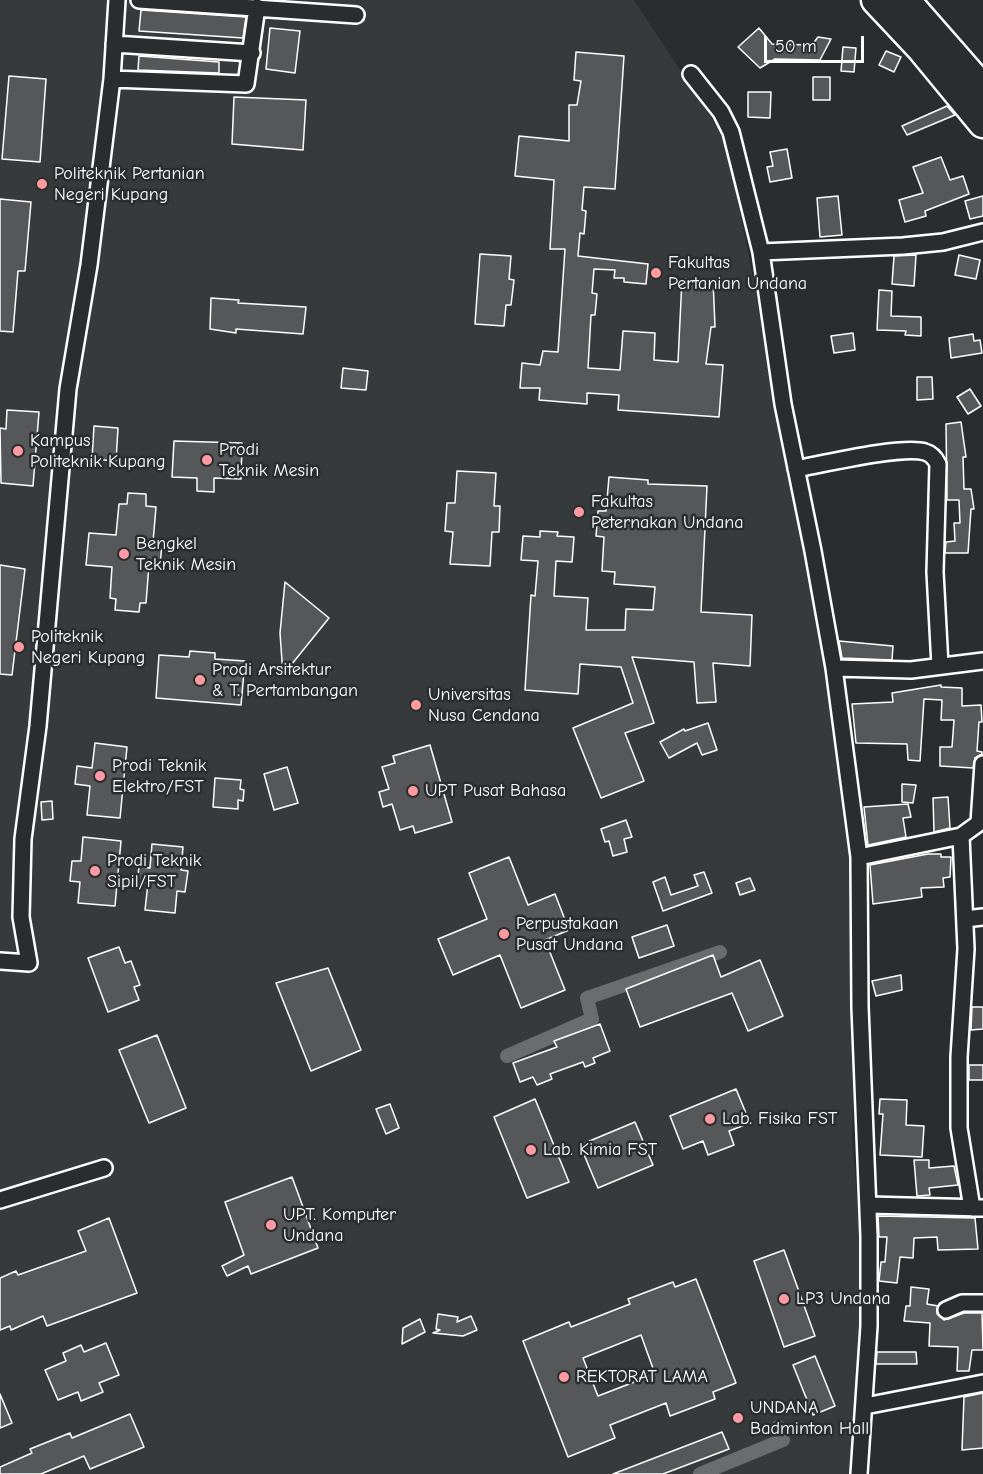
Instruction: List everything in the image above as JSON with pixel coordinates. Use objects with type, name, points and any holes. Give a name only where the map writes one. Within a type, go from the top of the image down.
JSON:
[{"type":"highway","points":[[876,0],[922,49],[983,123]]},
{"type":"highway","points":[[905,0],[979,78]]},
{"type":"street","points":[[0,960],[29,963],[21,917],[23,839],[39,714],[68,388],[89,265],[112,79],[117,0]]},
{"type":"street","points":[[139,0],[356,15]]},
{"type":"street","points":[[112,79],[241,86],[248,81],[257,7]]},
{"type":"street","points":[[114,44],[252,53]]},
{"type":"street","points":[[691,74],[721,112],[731,132],[761,252],[783,404],[834,668],[859,857],[860,1007],[869,1205],[869,1326],[859,1474]]},
{"type":"street","points":[[761,252],[903,246],[944,242],[983,232]]},
{"type":"street","points":[[796,469],[909,451],[928,453],[934,458],[938,464],[935,572],[940,666]]},
{"type":"street","points":[[834,668],[911,670],[983,661]]},
{"type":"street","points":[[859,857],[961,836],[979,823],[983,764]]},
{"type":"street","points":[[869,1205],[977,1208],[959,1128],[959,1057],[966,949],[961,836]]},
{"type":"street","points":[[965,919],[983,917]]},
{"type":"street","points":[[0,1200],[104,1168]]},
{"type":"street","points":[[946,1310],[962,1303],[983,1304]]},
{"type":"street","points":[[865,1406],[983,1383]]},
{"type":"shaded area","name":"Universitas Nusa Cendana","points":[[0,0],[634,0],[726,140],[818,612],[845,798],[859,947],[852,1137],[864,1285],[853,1474],[0,1474]]},
{"type":"building","points":[[141,10],[246,17],[243,38],[139,31]]},
{"type":"building","points":[[270,28],[300,31],[295,73],[266,69]]},
{"type":"building","points":[[759,28],[772,44],[812,45],[818,37],[831,39],[820,60],[775,59],[760,68],[738,47]]},
{"type":"building","points":[[843,47],[856,48],[854,72],[841,71]]},
{"type":"building","points":[[886,51],[901,57],[894,72],[879,65]]},
{"type":"building","points":[[576,52],[624,56],[615,189],[584,187],[582,210],[586,211],[584,234],[580,233],[578,256],[648,264],[646,284],[624,282],[624,278],[614,278],[615,270],[594,269],[592,293],[597,294],[595,315],[591,315],[588,368],[620,370],[623,331],[655,333],[654,360],[678,362],[682,279],[713,280],[715,327],[711,327],[706,364],[723,365],[719,417],[618,410],[619,395],[587,393],[587,404],[539,400],[540,388],[520,388],[522,363],[540,365],[543,351],[558,352],[565,249],[550,249],[554,180],[515,176],[519,136],[569,141],[569,105],[577,105],[581,81],[574,80]]},
{"type":"building","points":[[139,56],[219,62],[219,73],[138,70]]},
{"type":"building","points":[[9,76],[46,79],[40,162],[2,159]]},
{"type":"building","points":[[813,77],[830,77],[830,100],[813,100]]},
{"type":"building","points":[[748,92],[771,92],[770,118],[748,117]]},
{"type":"building","points":[[234,97],[306,100],[303,150],[232,144]]},
{"type":"building","points":[[947,106],[955,115],[907,135],[902,126]]},
{"type":"building","points":[[787,149],[792,178],[770,182],[767,167],[773,166],[770,152]]},
{"type":"building","points":[[941,157],[950,180],[963,176],[969,194],[925,211],[926,216],[905,222],[899,200],[923,193],[913,167]]},
{"type":"building","points":[[838,196],[842,235],[820,237],[817,198]]},
{"type":"building","points":[[983,196],[983,216],[970,219],[965,201]]},
{"type":"building","points":[[0,199],[31,202],[25,271],[18,271],[13,332],[0,331]]},
{"type":"building","points":[[480,254],[511,256],[509,279],[514,280],[511,305],[506,305],[504,326],[475,324]]},
{"type":"building","points":[[916,255],[914,286],[892,284],[894,256]]},
{"type":"building","points":[[959,255],[980,260],[976,279],[955,275]]},
{"type":"building","points":[[879,290],[892,291],[891,316],[921,317],[921,336],[905,335],[906,331],[877,330]]},
{"type":"building","points":[[211,298],[239,300],[238,303],[306,307],[303,334],[236,329],[236,333],[210,329]]},
{"type":"building","points":[[853,333],[855,350],[834,353],[831,336]]},
{"type":"building","points":[[973,334],[974,341],[980,340],[982,353],[951,358],[949,338]]},
{"type":"building","points":[[343,368],[368,371],[366,390],[341,388]]},
{"type":"building","points":[[917,377],[932,377],[933,399],[917,400]]},
{"type":"building","points":[[970,389],[981,406],[968,414],[957,397]]},
{"type":"building","name":"Kampus Politeknik Kupang","points":[[7,410],[39,412],[33,486],[1,483],[0,428],[6,429]]},
{"type":"building","points":[[961,422],[966,457],[963,457],[964,489],[971,489],[974,509],[971,509],[968,553],[945,553],[946,542],[955,541],[954,523],[960,523],[959,500],[947,500],[946,424]]},
{"type":"building","points":[[94,426],[118,428],[116,461],[92,459]]},
{"type":"building","name":"Prodi Teknik Mesin","points":[[174,441],[242,443],[241,479],[214,478],[214,492],[197,491],[197,478],[172,477]]},
{"type":"building","points":[[457,471],[496,473],[494,506],[500,506],[499,532],[492,532],[490,566],[450,564],[453,532],[445,531],[447,503],[455,503]]},
{"type":"building","points":[[609,477],[648,480],[648,484],[707,486],[701,612],[752,615],[750,666],[713,663],[716,702],[697,703],[694,662],[632,657],[654,723],[625,733],[644,781],[601,798],[573,728],[633,703],[621,667],[580,664],[578,694],[525,690],[531,595],[535,596],[538,561],[521,560],[523,536],[540,537],[540,531],[558,532],[557,536],[574,537],[572,562],[556,561],[554,596],[588,598],[586,630],[625,630],[626,609],[653,610],[655,587],[614,584],[615,572],[602,571],[604,537],[596,536],[598,511],[606,511]]},
{"type":"building","name":"Bengkel Teknik Mesin","points":[[128,493],[146,494],[146,506],[156,507],[153,542],[162,543],[160,566],[149,565],[146,603],[140,603],[139,612],[115,610],[116,599],[110,598],[112,567],[86,565],[89,533],[116,535],[119,504],[127,504]]},
{"type":"building","points":[[0,565],[25,569],[12,675],[0,674]]},
{"type":"building","points":[[285,582],[329,618],[283,675],[280,633]]},
{"type":"building","points":[[839,641],[893,646],[892,660],[842,658]]},
{"type":"building","name":"Prodi Arsitektur & T. Pertambangan","points":[[190,651],[215,653],[215,659],[245,661],[241,705],[156,698],[159,655],[189,657]]},
{"type":"building","points":[[941,685],[941,687],[962,688],[962,706],[981,705],[982,722],[979,722],[977,751],[982,754],[975,758],[973,768],[940,766],[940,747],[952,747],[954,720],[941,720],[942,700],[924,699],[920,761],[908,760],[907,744],[856,743],[852,704],[893,702],[892,693]]},
{"type":"building","points":[[708,723],[717,750],[702,755],[697,743],[669,758],[660,742],[684,729],[685,731]]},
{"type":"building","name":"Prodi Teknik Elektro/FST","points":[[95,743],[127,747],[120,818],[87,815],[90,786],[75,784],[77,766],[92,768]]},
{"type":"building","name":"UPT Pusat Bahasa","points":[[430,745],[452,822],[415,833],[413,826],[400,830],[392,804],[383,807],[379,792],[389,789],[382,767],[395,763],[393,756]]},
{"type":"building","points":[[287,767],[298,803],[274,810],[264,774]]},
{"type":"building","points":[[215,778],[241,780],[240,789],[244,790],[243,801],[238,800],[238,809],[213,807]]},
{"type":"building","points":[[902,784],[916,785],[913,803],[902,802]]},
{"type":"building","points":[[948,797],[950,828],[934,832],[933,798]]},
{"type":"building","points":[[52,801],[53,819],[42,820],[41,802]]},
{"type":"building","points":[[908,804],[911,817],[903,818],[906,837],[868,845],[864,807]]},
{"type":"building","points":[[626,820],[632,837],[624,839],[627,852],[613,856],[609,841],[605,842],[601,829]]},
{"type":"building","name":"Prodi Teknik Sipil/FST","points":[[83,837],[121,841],[115,906],[78,903],[80,882],[70,881],[72,861],[81,861]]},
{"type":"building","points":[[152,844],[183,847],[181,870],[188,871],[185,892],[177,891],[175,913],[145,910],[148,883],[137,882],[139,867],[150,868]]},
{"type":"building","points":[[928,854],[951,857],[950,877],[943,878],[944,887],[921,888],[922,897],[873,904],[870,865]]},
{"type":"building","name":"Perpustakaan Pusat Undana","points":[[509,857],[528,905],[555,894],[569,930],[545,940],[565,990],[521,1008],[500,955],[453,975],[438,939],[487,919],[469,873]]},
{"type":"building","points":[[704,872],[712,893],[663,911],[653,882],[665,877],[671,895],[698,886],[694,875]]},
{"type":"building","points":[[750,878],[755,890],[740,895],[736,883]]},
{"type":"building","points":[[667,925],[674,946],[639,958],[632,937]]},
{"type":"building","points":[[119,947],[125,963],[131,961],[140,985],[134,987],[139,1000],[108,1012],[88,958]]},
{"type":"building","points":[[713,955],[721,977],[760,960],[783,1016],[748,1031],[732,993],[640,1027],[626,989]]},
{"type":"building","points":[[328,968],[361,1050],[311,1071],[276,983]]},
{"type":"building","points":[[901,975],[902,990],[876,996],[872,981]]},
{"type":"building","points":[[972,1007],[983,1007],[983,1029],[971,1030]]},
{"type":"building","points":[[600,1024],[610,1051],[593,1058],[595,1063],[585,1067],[583,1062],[550,1074],[552,1079],[537,1085],[533,1077],[520,1082],[513,1063],[557,1047],[554,1041]]},
{"type":"building","points":[[157,1035],[186,1108],[149,1123],[119,1050]]},
{"type":"building","points":[[969,1065],[983,1065],[983,1080],[969,1080]]},
{"type":"building","name":"Lab. Fisika FST","points":[[736,1089],[750,1123],[729,1131],[734,1145],[708,1155],[703,1141],[683,1149],[670,1116]]},
{"type":"building","name":"Lab. Kimia FST","points":[[535,1099],[569,1182],[527,1198],[494,1117]]},
{"type":"building","points":[[880,1099],[907,1100],[906,1125],[924,1126],[922,1157],[880,1155],[883,1114],[879,1114]]},
{"type":"building","points":[[390,1104],[399,1128],[386,1134],[376,1109]]},
{"type":"building","points":[[635,1122],[653,1165],[598,1188],[580,1145]]},
{"type":"building","points":[[914,1160],[929,1160],[929,1168],[954,1166],[958,1185],[929,1188],[930,1195],[917,1196]]},
{"type":"building","name":"UPT. Komputer Undana","points":[[292,1177],[318,1248],[251,1274],[248,1266],[227,1276],[222,1266],[244,1255],[225,1202]]},
{"type":"building","points":[[878,1216],[975,1218],[978,1249],[938,1250],[937,1237],[914,1238],[913,1258],[900,1257],[897,1283],[879,1281],[881,1262],[885,1262],[887,1237],[879,1237]]},
{"type":"building","points":[[109,1218],[137,1293],[47,1326],[43,1316],[11,1330],[10,1326],[0,1330],[0,1278],[16,1271],[18,1275],[86,1251],[78,1231]]},
{"type":"building","name":"LP3 Undana","points":[[784,1250],[815,1336],[784,1347],[754,1261]]},
{"type":"building","points":[[696,1279],[736,1383],[713,1392],[715,1399],[670,1416],[666,1403],[610,1425],[615,1438],[568,1457],[523,1341],[569,1322],[571,1327],[630,1304],[628,1299],[673,1282],[675,1287]],"holes":[[[641,1335],[655,1374],[598,1396],[583,1358]]]},
{"type":"building","points":[[911,1287],[929,1289],[927,1304],[938,1306],[937,1314],[944,1320],[964,1313],[982,1313],[983,1350],[972,1350],[969,1371],[957,1371],[958,1347],[929,1346],[930,1323],[904,1321],[906,1306],[910,1306]]},
{"type":"building","points":[[438,1314],[458,1317],[457,1322],[471,1316],[477,1330],[463,1336],[433,1333],[440,1330],[436,1329]]},
{"type":"building","points":[[420,1319],[425,1332],[402,1344],[403,1328]]},
{"type":"building","points":[[106,1343],[119,1375],[99,1383],[103,1392],[81,1401],[78,1392],[58,1400],[45,1370],[66,1361],[63,1353],[81,1345],[84,1352]]},
{"type":"building","points":[[877,1352],[916,1352],[917,1364],[876,1364]]},
{"type":"building","points":[[815,1356],[835,1406],[813,1415],[793,1365]]},
{"type":"building","points":[[983,1393],[983,1448],[962,1450],[964,1397]]},
{"type":"building","points":[[0,1394],[12,1423],[0,1428]]},
{"type":"building","points":[[130,1414],[144,1447],[90,1469],[84,1456],[41,1474],[0,1474],[0,1467],[32,1453],[30,1449],[70,1433],[72,1438]]},
{"type":"building","name":"REKTORAT LAMA","points":[[722,1432],[729,1449],[663,1474],[613,1474]]},
{"type":"waterway","points":[[507,1056],[592,1019],[587,998],[720,952]]},
{"type":"waterway","points":[[700,1474],[783,1440],[778,1427]]},
{"type":"place","name":"Politeknik Pertanian Negeri Kupang","points":[[42,184]]},
{"type":"place","name":"Fakultas Pertanian Undana","points":[[656,273]]},
{"type":"place","name":"Kampus Politeknik Kupang","points":[[18,451]]},
{"type":"place","name":"Prodi Teknik Mesin","points":[[207,460]]},
{"type":"place","name":"Fakultas Peternakan Undana","points":[[579,512]]},
{"type":"place","name":"Bengkel Teknik Mesin","points":[[124,554]]},
{"type":"place","name":"Politeknik Negeri Kupang","points":[[19,647]]},
{"type":"place","name":"Prodi Arsitektur & T. Pertambangan","points":[[200,680]]},
{"type":"place","name":"Universitas Nusa Cendana","points":[[416,705]]},
{"type":"place","name":"Prodi Teknik Elektro/FST","points":[[100,776]]},
{"type":"place","name":"UPT Pusat Bahasa","points":[[413,791]]},
{"type":"place","name":"Prodi Teknik Sipil/FST","points":[[95,871]]},
{"type":"place","name":"Perpustakaan Pusat Undana","points":[[504,934]]},
{"type":"place","name":"Lab. Fisika FST","points":[[710,1119]]},
{"type":"place","name":"Lab. Kimia FST","points":[[531,1150]]},
{"type":"place","name":"UPT. Komputer Undana","points":[[271,1225]]},
{"type":"place","name":"LP3 Undana","points":[[784,1299]]},
{"type":"place","name":"REKTORAT LAMA","points":[[564,1377]]},
{"type":"place","name":"UNDANA Badminton Hall","points":[[738,1418]]}]
